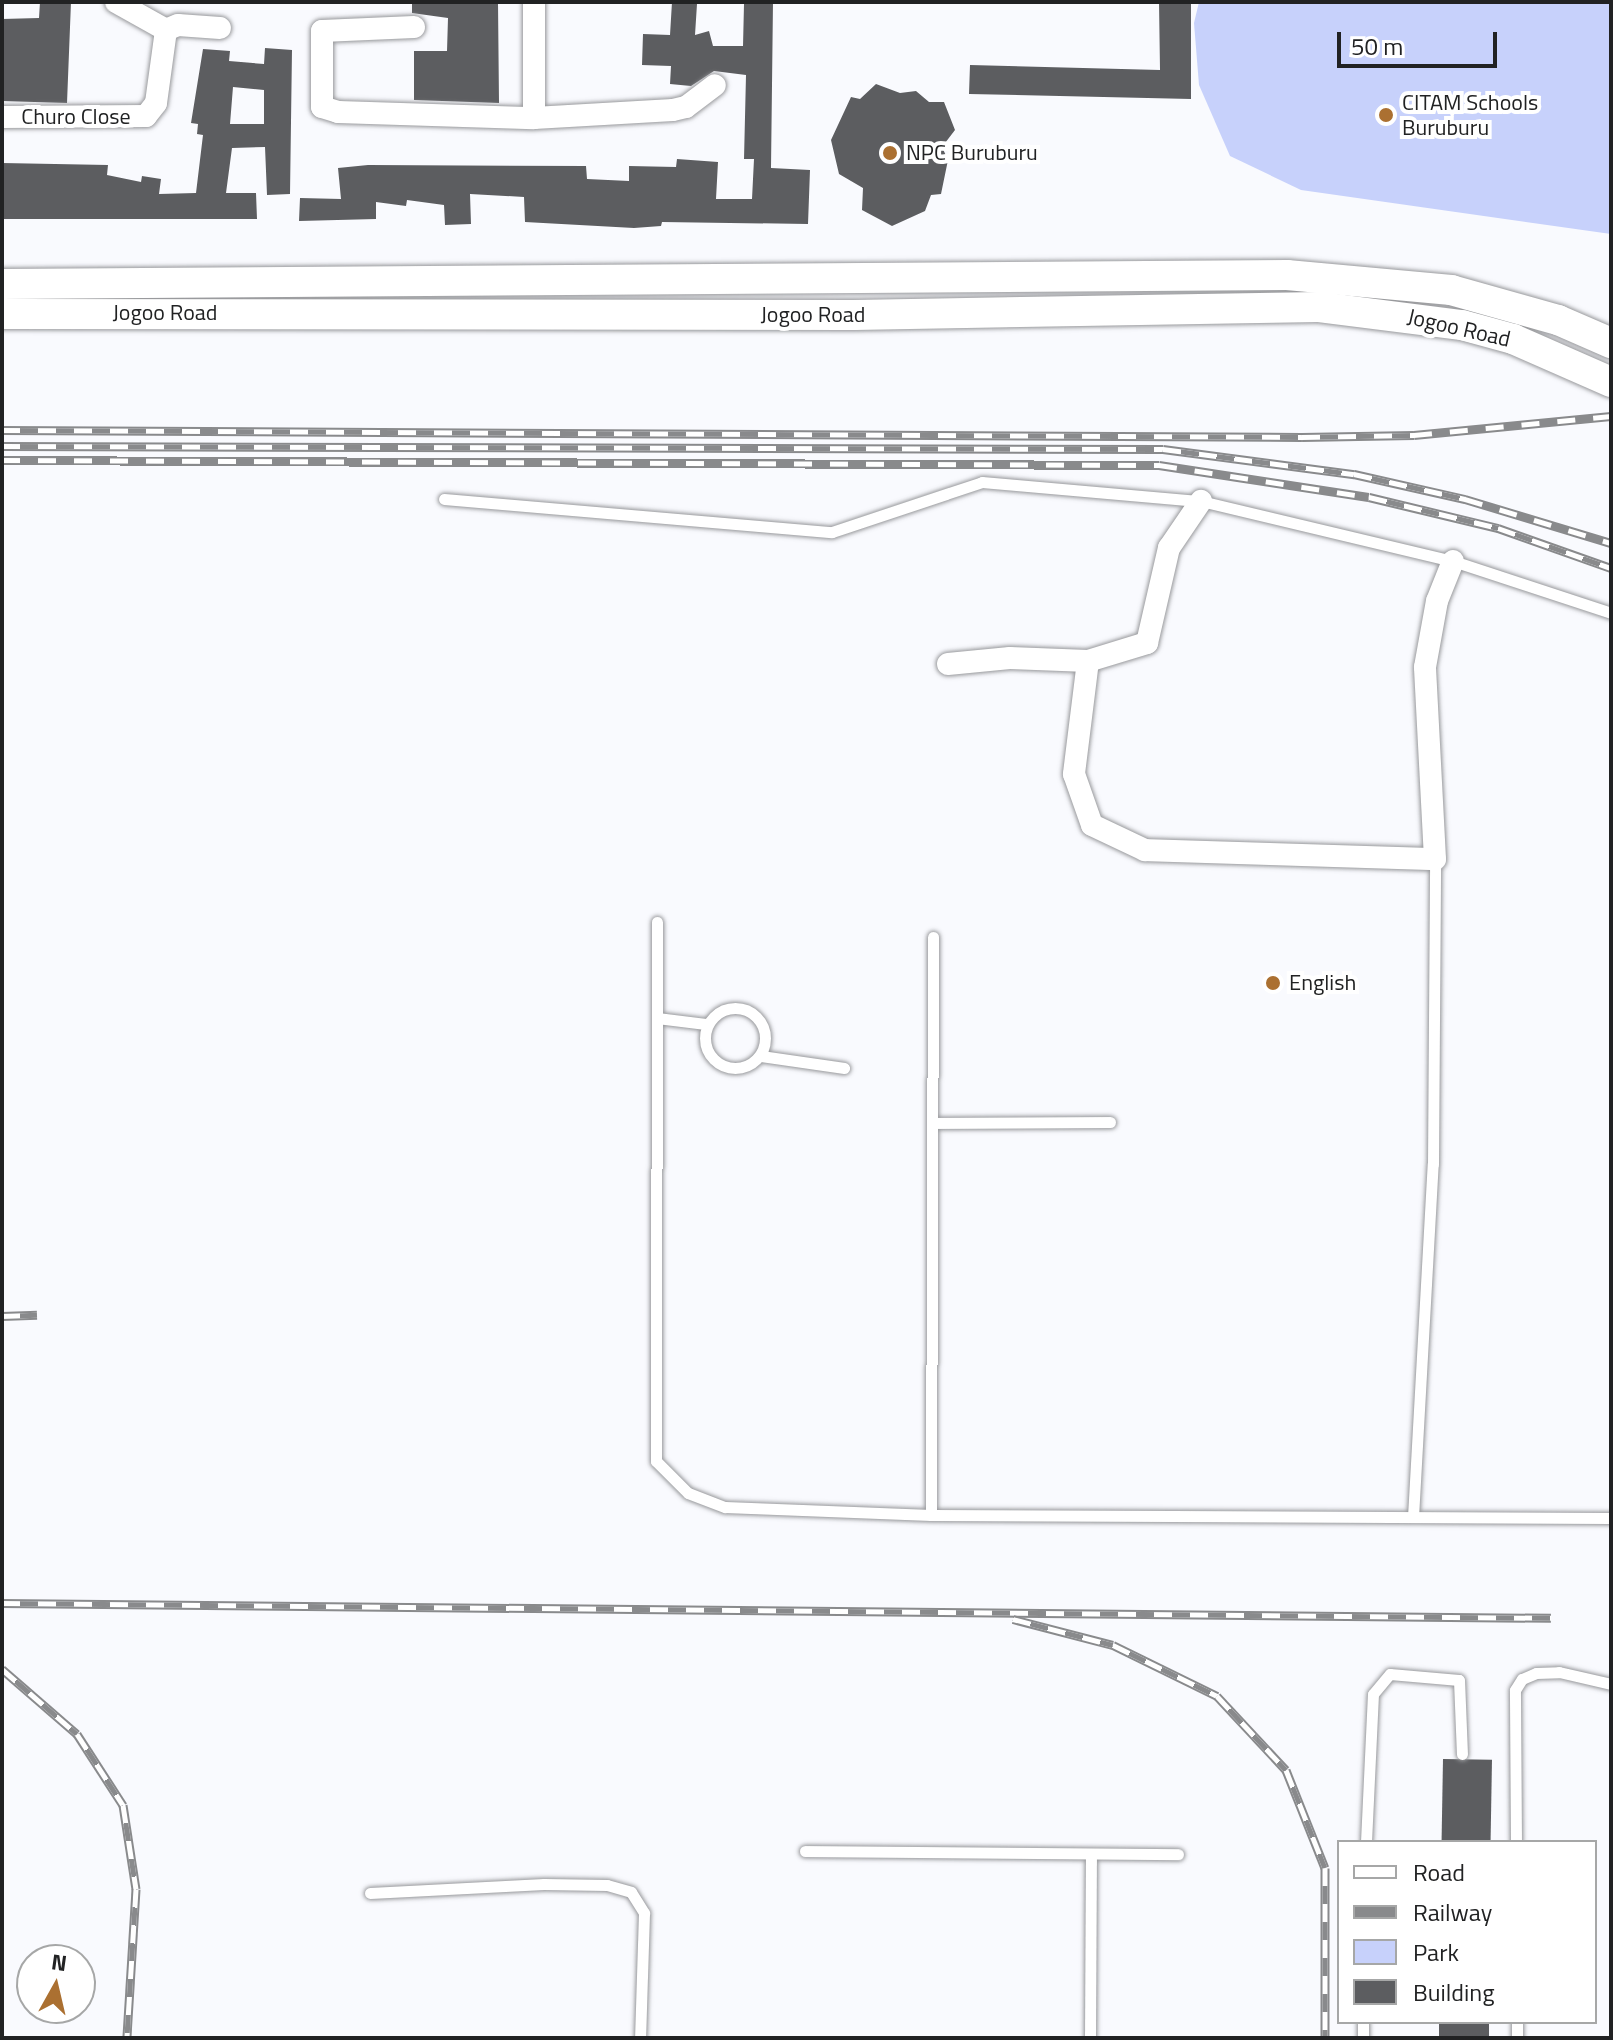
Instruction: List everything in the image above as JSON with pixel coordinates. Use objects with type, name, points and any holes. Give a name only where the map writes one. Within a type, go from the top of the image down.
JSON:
[{"type":"main road","name":"Jogoo Road","points":[[2,284],[1287,275],[1451,290],[1543,315],[1611,343]]},
{"type":"main road","name":"Jogoo Road","points":[[2,314],[854,315],[1319,307],[1462,325],[1513,339],[1611,382]]},
{"type":"street","points":[[116,2],[166,30],[178,25],[220,28]]},
{"type":"street","points":[[534,2],[534,118]]},
{"type":"street","points":[[414,27],[322,31],[322,107],[338,112],[534,118],[673,110],[686,107],[715,85]]},
{"type":"street","name":"Churo Close","points":[[2,117],[114,120],[146,116],[156,103],[166,30]]},
{"type":"street","points":[[948,664],[1010,658],[1088,661],[1147,643],[1169,548],[1201,501]]},
{"type":"street","points":[[1088,661],[1074,774],[1092,825],[1145,850],[1435,859],[1425,667],[1437,601],[1453,561]]},
{"type":"lane","points":[[444,499],[832,532],[982,482],[1201,501],[1453,561],[1611,613]]},
{"type":"lane","points":[[1413,1517],[1433,1164],[1435,859]]},
{"type":"lane","points":[[657,922],[656,1461],[688,1493],[725,1507],[931,1515],[1611,1518]]},
{"type":"lane","points":[[931,1515],[933,937]]},
{"type":"lane","points":[[761,1056],[766,1036],[758,1017],[750,1012],[741,1007],[720,1009],[706,1024],[704,1047],[719,1065],[741,1068],[761,1056],[844,1068]]},
{"type":"lane","points":[[657,1018],[706,1024]]},
{"type":"lane","points":[[933,1123],[1110,1122]]},
{"type":"lane","points":[[1516,1840],[1515,1690],[1522,1679],[1536,1673],[1559,1672],[1611,1684]]},
{"type":"lane","points":[[1366,1840],[1373,1694],[1390,1674],[1459,1680],[1462,1754]]},
{"type":"lane","points":[[805,1851],[1091,1856],[1178,1854]]},
{"type":"lane","points":[[1090,2038],[1091,1856]]},
{"type":"lane","points":[[370,1893],[544,1884],[607,1885],[631,1892],[644,1913],[640,2038]]},
{"type":"green space","name":"CITAM Schools Buruburu","points":[[1199,2],[1611,2],[1611,234],[1301,190],[1230,156],[1199,85],[1194,23]]},
{"type":"building","points":[[40,2],[71,2],[67,103],[2,101],[2,19],[39,18]]},
{"type":"building","points":[[412,2],[498,2],[499,103],[414,100],[414,51],[447,51],[448,18],[412,13]]},
{"type":"building","points":[[672,2],[697,4],[695,35],[709,31],[713,46],[743,46],[744,4],[773,2],[771,168],[810,170],[808,224],[662,222],[661,226],[634,228],[525,222],[524,197],[470,194],[471,224],[445,225],[444,205],[407,200],[406,206],[376,202],[376,219],[299,221],[300,198],[341,199],[338,168],[368,165],[586,166],[587,179],[629,181],[629,166],[676,167],[677,159],[718,162],[716,199],[752,199],[754,159],[744,159],[746,75],[714,71],[691,86],[670,84],[671,66],[642,65],[643,34],[670,35]]},
{"type":"building","points":[[1159,2],[1191,2],[1191,99],[969,94],[970,65],[1160,70]]},
{"type":"building","points":[[265,48],[292,50],[290,194],[267,195],[265,147],[232,148],[226,193],[256,193],[257,219],[2,219],[2,163],[108,165],[107,175],[141,182],[142,176],[161,179],[159,194],[196,193],[203,135],[197,134],[198,124],[191,123],[203,49],[230,51],[229,61],[264,64]],"holes":[[[233,87],[264,90],[264,124],[230,124]]]},
{"type":"building","name":"NPC Buruburu","points":[[876,84],[900,93],[916,91],[929,102],[944,102],[955,130],[942,147],[948,160],[941,194],[931,195],[925,211],[892,226],[862,210],[863,188],[839,174],[831,140],[851,97],[860,99]]},
{"type":"building","points":[[1443,1759],[1492,1760],[1491,1840],[1442,1840]]},
{"type":"building","points":[[1439,2024],[1489,2024],[1489,2038],[1439,2038]]},
{"type":"railway","points":[[2,430],[1302,437],[1414,435],[1611,416]]},
{"type":"railway","points":[[2,446],[1163,449],[1354,474],[1465,499],[1611,543]]},
{"type":"railway","points":[[2,460],[1159,465],[1369,497],[1498,528],[1611,568]]},
{"type":"railway","points":[[2,1316],[37,1315]]},
{"type":"railway","points":[[2,1603],[1551,1618]]},
{"type":"railway","points":[[1013,1619],[1113,1645],[1217,1696],[1286,1770],[1325,1868],[1325,2038]]},
{"type":"railway","points":[[2,1669],[77,1734],[123,1805],[136,1889],[127,2038]]},
{"type":"place","name":"CITAM Schools Buruburu","points":[[1386,115]]},
{"type":"place","name":"NPC Buruburu","points":[[890,153]]},
{"type":"place","name":"English","points":[[1273,983]]}]
